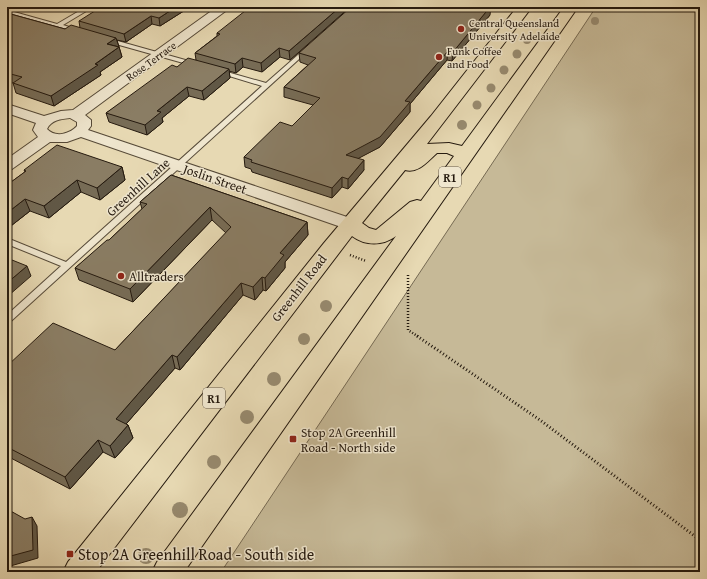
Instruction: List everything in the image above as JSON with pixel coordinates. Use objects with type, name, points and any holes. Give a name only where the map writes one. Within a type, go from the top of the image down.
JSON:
[{"type":"highway","name":"Greenhill Road","points":[[78,572],[350,224],[437,120],[525,7]]},
{"type":"highway","name":"R1","points":[[167,572],[571,7]]},
{"type":"highway","points":[[392,174],[412,165],[433,148],[449,148],[466,154]]},
{"type":"highway","points":[[350,224],[361,234],[376,238],[390,232],[408,212],[439,192]]},
{"type":"street","name":"Rose Terrace","points":[[76,115],[225,7]]},
{"type":"street","points":[[7,108],[45,121]]},
{"type":"street","points":[[76,115],[84,120],[85,124],[80,132],[64,138],[47,137],[42,134],[40,130],[41,125],[45,121],[57,116],[76,115]]},
{"type":"street","name":"Joslin Street","points":[[80,132],[350,224]]},
{"type":"street","points":[[7,166],[47,137]]},
{"type":"lane","points":[[58,26],[90,7]]},
{"type":"lane","points":[[7,12],[87,34]]},
{"type":"lane","points":[[102,38],[200,66]]},
{"type":"lane","name":"Greenhill Lane","points":[[7,320],[179,167],[266,86],[314,44]]},
{"type":"lane","points":[[214,70],[266,86]]},
{"type":"lane","points":[[7,241],[68,266]]},
{"type":"path","points":[[408,275],[408,330],[540,420],[700,540]]},
{"type":"shaded area","points":[[596,7],[700,7],[700,572],[221,572]]},
{"type":"building","points":[[101,7],[176,7],[159,18],[151,16],[124,34],[79,21]]},
{"type":"building","points":[[250,7],[340,7],[289,51],[279,48],[261,63],[242,58],[235,64],[195,53],[220,34],[217,33]]},
{"type":"building","points":[[351,7],[490,7],[453,52],[448,51],[405,101],[410,102],[380,137],[346,155],[364,160],[348,179],[342,177],[332,188],[251,162],[252,160],[244,157],[280,122],[292,126],[320,98],[284,87],[316,58],[299,53]]},
{"type":"building","points":[[7,13],[65,29],[71,25],[116,38],[107,44],[119,47],[95,64],[98,65],[51,96],[13,83],[22,77],[7,73]]},
{"type":"building","points":[[188,58],[229,69],[202,91],[187,87],[157,111],[161,112],[145,125],[106,113],[172,65],[177,67]]},
{"type":"building","points":[[57,145],[122,167],[97,188],[77,180],[44,206],[25,199],[7,213],[7,185]]},
{"type":"building","points":[[171,175],[307,222],[280,253],[284,255],[265,278],[262,277],[253,287],[241,283],[177,357],[172,355],[116,419],[128,425],[110,446],[98,440],[65,477],[7,447],[7,366],[53,323],[115,350],[231,227],[210,207],[130,289],[75,268],[107,240],[109,240],[147,204],[140,202]]},
{"type":"building","points":[[7,258],[27,266],[7,283]]},
{"type":"building","points":[[7,509],[25,519],[32,517],[33,550],[7,557]]},
{"type":"place","name":"Central Queensland University Adelaide","points":[[461,29]]},
{"type":"place","name":"Funk Coffee and Food","points":[[439,57]]},
{"type":"place","name":"Alltraders","points":[[121,276]]},
{"type":"place","name":"Stop 2A Greenhill Road - North side","points":[[293,439]]},
{"type":"place","name":"Stop 2A Greenhill Road - South side","points":[[70,554]]}]
